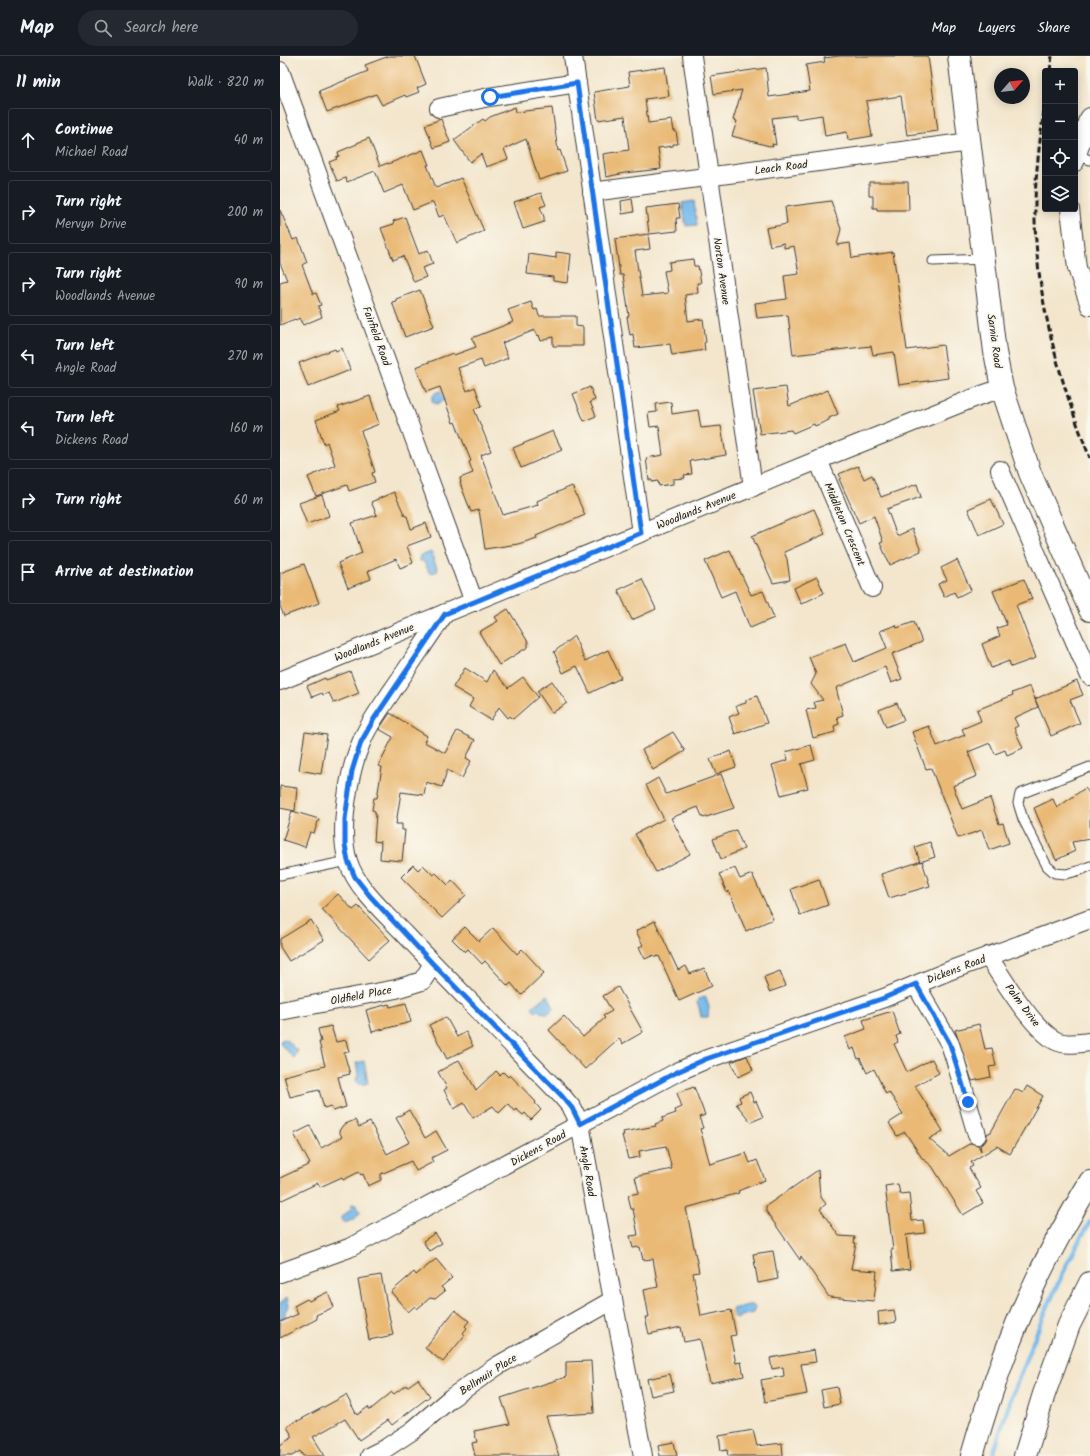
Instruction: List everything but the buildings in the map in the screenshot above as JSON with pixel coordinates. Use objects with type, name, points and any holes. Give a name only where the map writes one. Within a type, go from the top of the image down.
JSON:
[{"type":"main road","name":"Sarnia Road","points":[[959,56],[985,259],[995,352],[1002,388],[1030,473],[1090,610]]},
{"type":"main road","points":[[972,1456],[989,1398],[1010,1341],[1035,1281],[1068,1219],[1090,1182]]},
{"type":"main road","points":[[1025,1456],[1044,1394],[1069,1325],[1090,1283]]},
{"type":"street","points":[[573,56],[641,533]]},
{"type":"street","name":"Norton Avenue","points":[[692,56],[753,487]]},
{"type":"street","name":"Fairfield Road","points":[[280,71],[474,602]]},
{"type":"street","points":[[440,108],[490,97],[577,83]]},
{"type":"street","points":[[1081,159],[1090,117]]},
{"type":"street","name":"Leach Road","points":[[592,192],[970,142]]},
{"type":"street","points":[[1070,212],[1076,268],[1090,306]]},
{"type":"street","name":"Woodlands Avenue","points":[[280,681],[818,460],[1002,388]]},
{"type":"street","name":"Middleton Crescent","points":[[818,460],[872,588]]},
{"type":"street","points":[[1000,470],[1090,676]]},
{"type":"street","points":[[1039,560],[1063,548]]},
{"type":"street","name":"Angle Road","points":[[445,614],[374,719],[361,742],[352,771],[345,819],[345,845],[348,861],[355,877],[370,896],[433,964],[561,1095],[572,1108],[580,1124],[644,1456]]},
{"type":"street","name":"Dickens Road","points":[[280,1273],[349,1248],[429,1207],[677,1072],[706,1059],[884,998],[988,956],[1090,919]]},
{"type":"street","name":"Palm Drive","points":[[988,956],[1021,1005],[1040,1029],[1057,1041],[1073,1044],[1090,1042]]},
{"type":"street","name":"Oldfield Place","points":[[280,1011],[396,989],[422,981],[433,964]]},
{"type":"street","points":[[916,984],[950,1044],[977,1135]]},
{"type":"street","name":"Bellmuir Place","points":[[370,1456],[386,1448],[412,1431],[451,1398],[497,1366],[613,1300]]},
{"type":"lane","points":[[933,261],[985,259]]},
{"type":"lane","points":[[1090,767],[1020,794],[1018,803],[1023,819],[1047,866],[1055,873],[1066,874],[1090,866]]},
{"type":"lane","points":[[280,875],[348,861]]},
{"type":"water","points":[[694,201],[697,225],[686,226],[682,203]]},
{"type":"water","points":[[442,391],[450,400],[445,400],[436,404],[432,401],[433,397],[436,393]]},
{"type":"water","points":[[431,552],[438,571],[430,574],[424,562],[419,560],[420,556]]},
{"type":"water","points":[[548,995],[554,1008],[547,1014],[544,1012],[541,1013],[539,1010],[535,1012],[532,1007]]},
{"type":"water","points":[[706,997],[709,1007],[708,1017],[701,1017],[697,1003],[698,999]]},
{"type":"water","points":[[285,1039],[294,1049],[298,1050],[294,1058],[280,1044],[281,1040]]},
{"type":"water","points":[[364,1061],[368,1083],[360,1085],[356,1080],[358,1075],[356,1063]]},
{"type":"water","points":[[352,1204],[356,1205],[357,1209],[361,1212],[349,1222],[342,1221],[342,1217],[351,1209]]},
{"type":"water","points":[[287,1298],[289,1306],[285,1311],[285,1317],[280,1319],[280,1304]]},
{"type":"water","points":[[753,1305],[755,1308],[753,1313],[741,1316],[737,1319],[734,1317],[732,1309]]},
{"type":"waterway","points":[[993,1456],[1008,1407],[1032,1343],[1050,1300],[1090,1222]]},
{"type":"railway","points":[[1050,68],[1052,56]]},
{"type":"railway","points":[[1045,104],[1035,191],[1035,220],[1040,281],[1045,311],[1060,371],[1090,458]]},
{"type":"route","points":[[490,97],[577,83],[641,533],[445,614],[374,719],[361,742],[352,771],[345,819],[345,845],[348,861],[355,877],[370,896],[433,964],[561,1095],[572,1108],[580,1124],[677,1072],[706,1059],[884,998],[916,984],[950,1044],[968,1102]]}]
